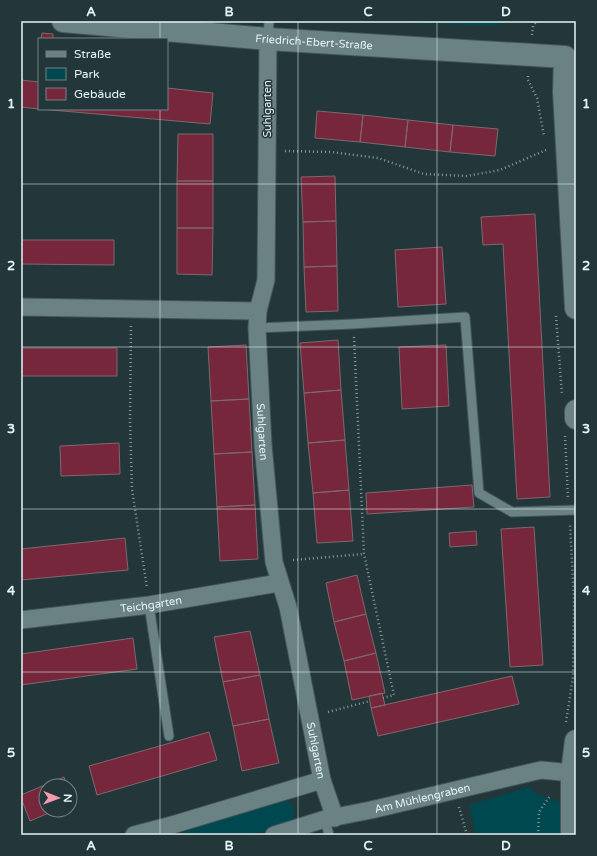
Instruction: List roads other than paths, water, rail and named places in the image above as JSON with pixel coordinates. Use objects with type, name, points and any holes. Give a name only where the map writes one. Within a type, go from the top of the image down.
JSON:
[{"type":"street","name":"Friedrich-Ebert-Straße","points":[[63,21],[268,30],[564,57],[566,311]]},
{"type":"street","name":"Suhlgarten","points":[[268,30],[266,280],[258,311],[256,328],[263,445],[274,562],[279,583],[288,607],[330,824]]},
{"type":"street","points":[[21,307],[258,311]]},
{"type":"street","points":[[569,403],[570,426]]},
{"type":"street","name":"Teichgarten","points":[[21,620],[149,605],[279,583]]},
{"type":"street","points":[[571,732],[568,774],[572,835]]},
{"type":"street","name":"Am Mühlengraben","points":[[274,835],[330,824],[371,810],[541,770],[568,774]]},
{"type":"street","points":[[134,835],[173,830],[322,780]]},
{"type":"lane","points":[[256,328],[465,317],[479,493],[512,512],[573,510]]},
{"type":"lane","points":[[149,605],[169,736]]}]
